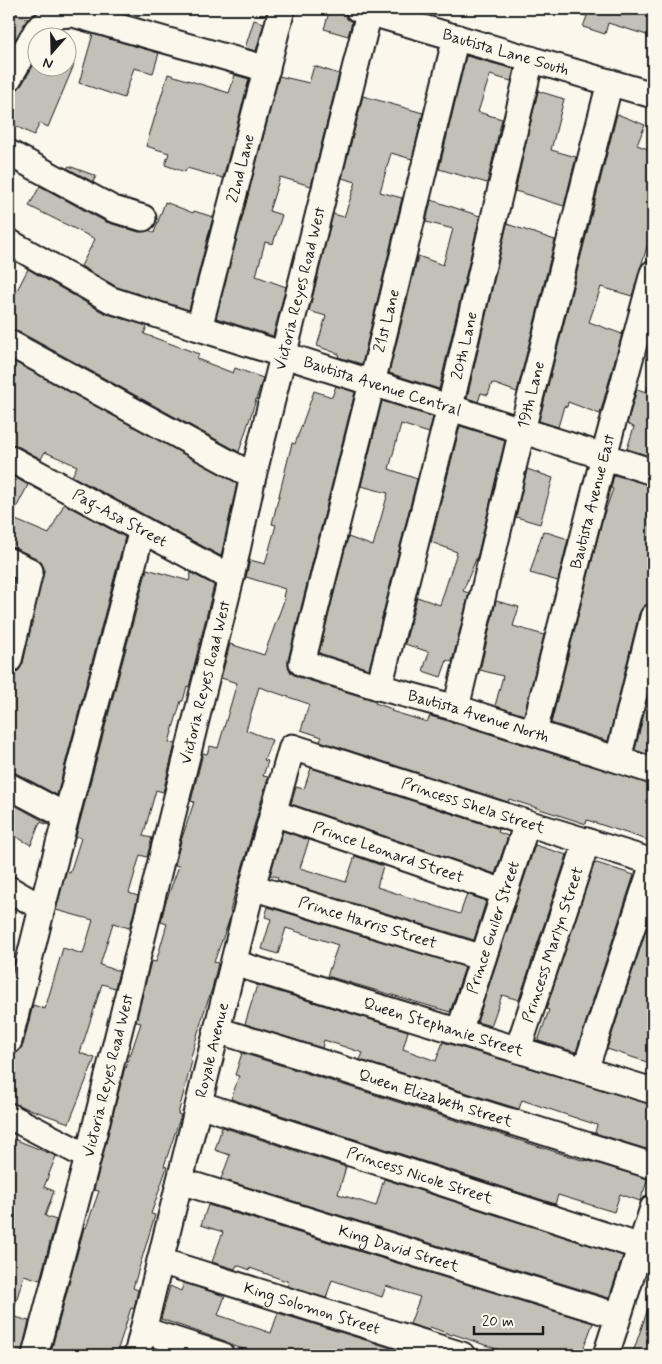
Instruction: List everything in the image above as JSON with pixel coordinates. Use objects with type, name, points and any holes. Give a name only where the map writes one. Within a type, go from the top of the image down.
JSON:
[{"type":"street","name":"22nd Lane","points":[[199,328],[282,9]]},
{"type":"street","name":"Bautista Lane South","points":[[366,10],[653,95]]},
{"type":"street","name":"Victoria Reyes Road West","points":[[35,1355],[88,1157],[231,578],[252,476],[366,10]]},
{"type":"street","points":[[9,78],[37,30],[54,12],[73,14],[267,69]]},
{"type":"street","name":"21st Lane","points":[[302,663],[456,37]]},
{"type":"street","name":"20th Lane","points":[[379,687],[450,407],[531,59]]},
{"type":"street","name":"19th Lane","points":[[456,708],[522,430],[610,82]]},
{"type":"street","points":[[9,153],[113,209],[142,218]]},
{"type":"street","name":"Bautista Avenue Central","points":[[9,242],[111,300],[653,472]]},
{"type":"street","name":"Bautista Avenue East","points":[[534,732],[604,456],[644,347],[653,273]]},
{"type":"street","points":[[9,343],[252,476]]},
{"type":"street","name":"Pag-Asa Street","points":[[9,458],[231,578]]},
{"type":"street","points":[[9,1041],[13,1002],[42,908],[142,530]]},
{"type":"street","points":[[9,561],[30,571],[9,660]]},
{"type":"street","points":[[618,759],[653,617]]},
{"type":"street","name":"Bautista Avenue North","points":[[302,663],[456,708],[653,771]]},
{"type":"street","name":"Royale Avenue","points":[[136,1355],[252,887],[292,747]]},
{"type":"street","name":"Princess Shela Street","points":[[292,747],[653,863]]},
{"type":"street","points":[[9,786],[66,816]]},
{"type":"street","name":"Prince Leonard Street","points":[[274,813],[504,892]]},
{"type":"street","name":"Prince Guiler Street","points":[[459,1032],[527,823]]},
{"type":"street","name":"Princess Marlyn Street","points":[[518,1049],[587,841]]},
{"type":"street","points":[[585,1070],[653,863]]},
{"type":"street","name":"Prince Harris Street","points":[[252,887],[483,958]]},
{"type":"street","points":[[9,889],[42,908]]},
{"type":"street","name":"Queen Stephanie Street","points":[[234,963],[585,1070],[652,1087]]},
{"type":"street","name":"Queen Elizabeth Street","points":[[217,1030],[653,1166]]},
{"type":"street","name":"Princess Nicole Street","points":[[199,1104],[641,1247]]},
{"type":"street","points":[[9,1116],[88,1157]]},
{"type":"street","name":"King David Street","points":[[180,1181],[618,1316]]},
{"type":"street","points":[[606,1355],[653,1208]]},
{"type":"street","name":"King Solomon Street","points":[[160,1261],[462,1355]]},
{"type":"street","points":[[143,1330],[221,1355]]},
{"type":"building","points":[[330,9],[344,13],[347,19],[352,22],[348,36],[324,29]]},
{"type":"building","points":[[577,9],[653,9],[653,37],[608,23],[605,34],[583,27],[587,16],[577,13]]},
{"type":"building","points":[[9,10],[28,19],[9,50]]},
{"type":"building","points":[[254,20],[264,23],[256,51],[245,48]]},
{"type":"building","points":[[93,34],[159,53],[153,73],[134,68],[124,98],[79,83]]},
{"type":"building","points":[[466,56],[514,69],[511,81],[490,75],[478,112],[502,119],[487,183],[439,169]]},
{"type":"building","points":[[314,66],[339,74],[311,186],[280,177],[269,211],[282,215],[273,244],[265,242],[256,276],[286,287],[273,336],[216,318],[279,76],[309,83]]},
{"type":"building","points":[[28,74],[28,78],[69,78],[48,127],[40,123],[34,135],[9,123],[9,92],[16,91]]},
{"type":"building","points":[[168,74],[229,93],[235,75],[249,79],[223,178],[187,168],[185,172],[165,165],[169,153],[146,146]]},
{"type":"building","points":[[538,91],[564,99],[551,150],[576,157],[564,206],[515,191]]},
{"type":"building","points":[[363,96],[423,113],[412,159],[391,153],[380,192],[402,198],[362,364],[338,357],[339,354],[317,346],[326,316],[309,311],[333,214],[344,217],[356,182],[342,178]]},
{"type":"building","points":[[617,114],[645,125],[637,145],[653,151],[653,227],[632,296],[601,287],[589,322],[622,334],[600,414],[568,402],[567,407],[564,406],[558,427],[539,421]]},
{"type":"building","points":[[69,166],[96,176],[93,182],[67,168]]},
{"type":"building","points":[[40,186],[106,222],[139,232],[149,230],[154,233],[165,202],[193,213],[194,211],[213,217],[189,310],[117,287],[81,266],[95,239],[29,206]]},
{"type":"building","points":[[431,200],[480,216],[439,389],[389,373],[418,256],[443,265],[453,229],[426,222]]},
{"type":"building","points":[[507,224],[555,240],[517,392],[492,383],[488,395],[481,393],[478,402],[467,398]]},
{"type":"building","points":[[28,269],[104,313],[147,326],[144,334],[199,354],[197,359],[233,373],[235,368],[263,378],[239,452],[16,330],[9,329],[9,291],[15,294]]},
{"type":"building","points":[[9,359],[237,483],[221,556],[72,476],[77,466],[45,452],[41,459],[16,445],[9,444]]},
{"type":"building","points":[[650,381],[653,381],[653,457],[627,449],[634,427],[627,424],[637,389],[646,392]]},
{"type":"building","points":[[336,386],[355,392],[288,660],[291,673],[298,677],[376,701],[375,703],[392,709],[391,711],[427,722],[430,716],[452,722],[653,785],[653,842],[587,820],[586,824],[509,799],[508,802],[320,741],[322,737],[301,730],[309,704],[259,687],[246,730],[272,740],[264,760],[268,761],[263,776],[268,777],[230,911],[229,921],[214,962],[218,963],[190,1060],[192,1061],[178,1114],[181,1115],[164,1166],[167,1167],[151,1214],[155,1215],[133,1288],[138,1290],[134,1309],[131,1308],[116,1355],[50,1355],[84,1228],[86,1228],[99,1191],[94,1190],[125,1067],[141,1023],[136,1022],[151,961],[156,962],[167,924],[161,922],[165,904],[179,866],[175,865],[194,802],[191,801],[203,753],[207,754],[210,746],[218,748],[237,683],[221,678],[230,644],[264,655],[285,598],[283,597],[285,589],[246,577],[250,560],[265,564],[276,525],[272,524],[292,443],[295,444],[314,391],[332,397]]},
{"type":"building","points":[[382,401],[433,417],[429,433],[401,424],[389,469],[417,479],[369,669],[319,653],[348,537],[373,546],[388,493],[361,486]]},
{"type":"building","points":[[460,426],[505,440],[478,554],[463,591],[469,593],[452,662],[447,660],[441,677],[423,671],[429,652],[405,644],[417,597],[440,605],[457,552],[431,542]]},
{"type":"building","points":[[527,469],[553,478],[540,524],[516,517]]},
{"type":"building","points":[[9,474],[28,485],[11,518],[49,534],[64,504],[125,537],[57,795],[16,773],[9,772],[9,674],[14,674],[23,663],[44,568],[36,558],[9,547]]},
{"type":"building","points":[[614,475],[653,486],[653,603],[643,607],[639,614],[608,741],[551,723],[603,517],[613,489],[611,488]]},
{"type":"building","points":[[543,531],[568,539],[558,581],[530,573]]},
{"type":"building","points":[[147,569],[189,581],[191,573],[214,585],[189,687],[187,686],[183,701],[181,701],[169,742],[175,744],[163,792],[156,790],[143,836],[152,838],[147,857],[140,855],[129,893],[138,896],[131,923],[129,928],[113,923],[100,965],[119,971],[115,988],[102,984],[80,1053],[95,1058],[69,1123],[9,1102],[9,1055],[19,1051],[23,1045],[33,1005],[45,1009],[63,948],[83,954],[93,920],[56,910],[66,872],[70,873],[81,838],[76,836]]},
{"type":"building","points":[[496,601],[519,607],[513,626],[544,635],[524,715],[495,706],[503,676],[480,670]]},
{"type":"building","points":[[653,676],[653,756],[635,750]]},
{"type":"building","points":[[311,768],[499,829],[498,832],[508,836],[495,874],[291,804],[296,787],[304,789]]},
{"type":"building","points":[[9,802],[49,824],[40,822],[31,845],[9,833]]},
{"type":"building","points":[[283,831],[309,840],[300,868],[346,882],[355,856],[383,866],[377,887],[460,914],[467,894],[486,901],[474,940],[277,880],[278,877],[270,875]]},
{"type":"building","points":[[535,845],[567,855],[519,1000],[502,995],[491,1026],[477,1022]]},
{"type":"building","points":[[597,863],[634,875],[576,1052],[538,1041],[549,1010],[546,1009],[594,864]]},
{"type":"building","points":[[268,907],[465,967],[450,1012],[327,976],[338,945],[286,928],[278,954],[262,949],[271,919],[265,917]]},
{"type":"building","points":[[653,909],[653,1064],[607,1049]]},
{"type":"building","points":[[257,985],[408,1031],[403,1049],[436,1061],[443,1042],[653,1105],[653,1151],[595,1133],[597,1125],[522,1100],[519,1109],[360,1060],[363,1053],[324,1040],[322,1048],[245,1024]]},
{"type":"building","points":[[242,1053],[648,1179],[640,1201],[620,1194],[614,1212],[558,1195],[555,1204],[231,1099],[239,1076],[235,1075]]},
{"type":"building","points":[[222,1127],[346,1167],[338,1194],[376,1206],[384,1179],[623,1256],[609,1298],[221,1179],[230,1155],[215,1150]]},
{"type":"building","points":[[9,1137],[56,1156],[44,1187],[54,1191],[45,1216],[56,1220],[40,1280],[24,1275],[14,1308],[9,1307]]},
{"type":"building","points":[[208,1205],[593,1323],[581,1355],[514,1355],[430,1327],[429,1330],[410,1324],[420,1297],[386,1286],[382,1297],[332,1280],[326,1298],[287,1286],[289,1282],[250,1268],[250,1270],[237,1265],[235,1269],[212,1262],[223,1232],[201,1225]]},
{"type":"building","points":[[184,1283],[225,1296],[218,1315],[271,1333],[278,1313],[414,1355],[265,1355],[233,1346],[225,1341],[161,1319],[170,1286],[181,1291]]},
{"type":"building","points":[[650,1303],[653,1303],[653,1355],[632,1355]]},
{"type":"building","points":[[9,1315],[29,1321],[21,1355],[9,1355]]}]
